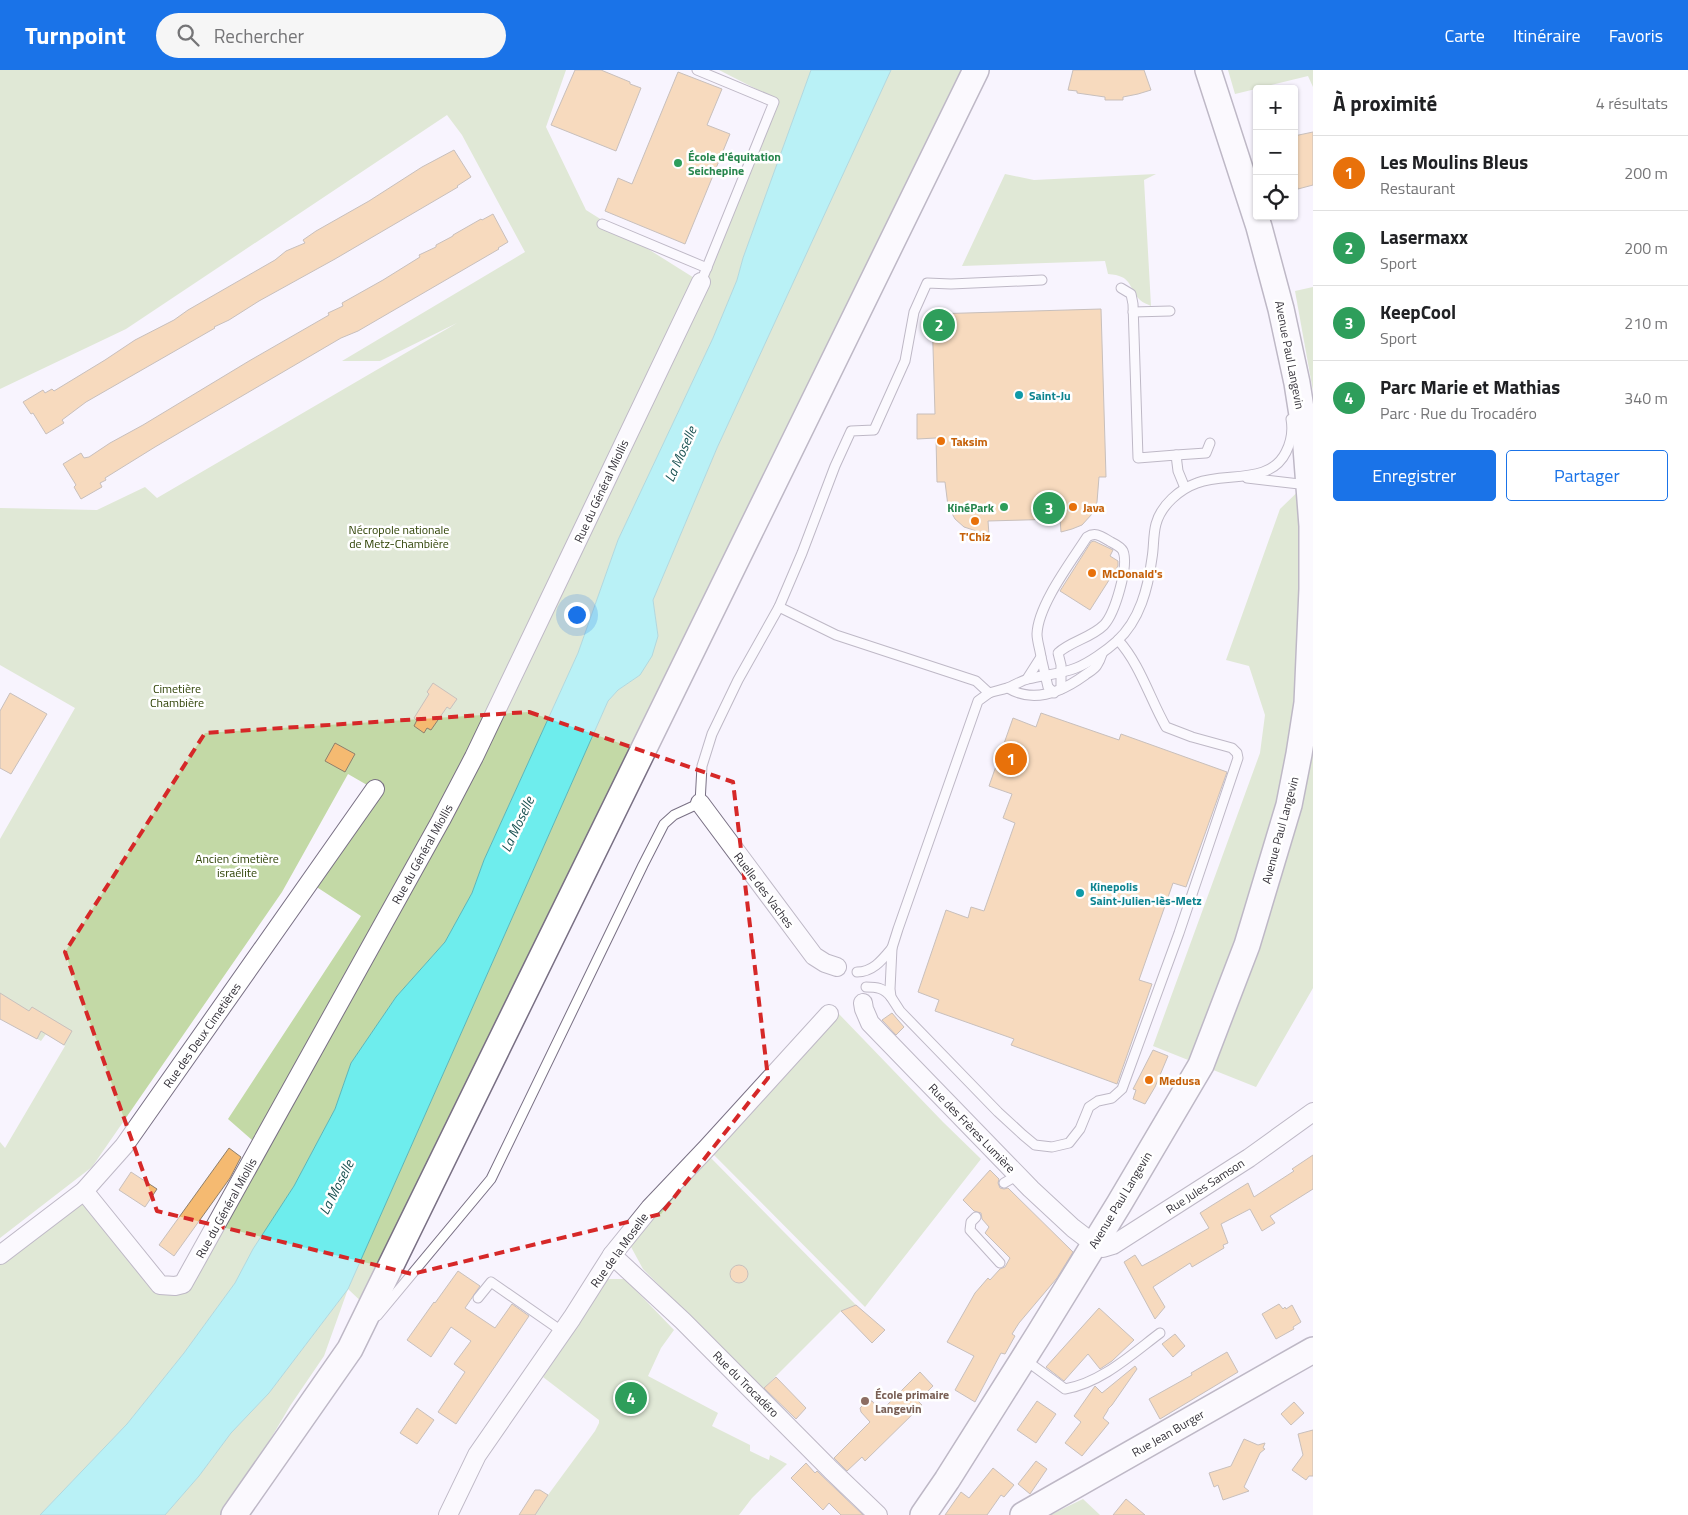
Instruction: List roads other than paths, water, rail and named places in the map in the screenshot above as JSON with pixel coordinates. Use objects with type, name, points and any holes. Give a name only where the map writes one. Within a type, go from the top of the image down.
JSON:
[{"type":"main road","points":[[234,1515],[350,1349],[976,70]]},
{"type":"main road","name":"Avenue Paul Langevin","points":[[923,1515],[947,1480],[1094,1244],[1201,1065],[1247,945],[1289,805],[1307,703],[1310,652],[1312,526],[1304,426],[1281,309],[1259,227],[1208,70]]},
{"type":"main road","name":"Rue Jean Burger","points":[[1023,1515],[1313,1350]]},
{"type":"street","name":"Rue du Général Miollis","points":[[84,1191],[160,1285],[175,1286],[183,1284],[470,765],[704,275]]},
{"type":"street","name":"Rue des Deux Cimetières","points":[[0,1255],[84,1191],[124,1146],[375,789]]},
{"type":"street","name":"Ruelle des Vaches","points":[[700,803],[814,956],[825,963],[837,967]]},
{"type":"street","name":"Rue des Frères Lumière","points":[[864,995],[864,1009],[870,1023],[1011,1179],[1094,1244]]},
{"type":"street","name":"Rue de la Moselle","points":[[448,1515],[477,1455],[563,1332],[612,1256],[650,1208],[829,1014]]},
{"type":"street","name":"Rue Jules Samson","points":[[1094,1244],[1103,1248],[1114,1245],[1249,1158],[1313,1112]]},
{"type":"street","name":"Rue du Trocadéro","points":[[612,1256],[683,1321],[878,1515]]},
{"type":"lane","points":[[602,224],[704,275],[774,102],[697,70]]},
{"type":"lane","points":[[350,1349],[490,1179],[664,824],[674,815],[700,803],[702,766],[712,734],[738,680],[779,607],[835,466],[851,431],[874,430],[906,361],[914,312],[927,284],[1042,280]]},
{"type":"lane","points":[[1121,288],[1131,294],[1133,312],[1138,458],[1206,453],[1210,444]]},
{"type":"lane","points":[[1133,312],[1170,311]]},
{"type":"lane","points":[[1284,364],[1288,340]]},
{"type":"lane","points":[[891,997],[892,948],[978,701],[989,693],[1008,688],[1015,683],[1076,668],[1102,654],[1118,640],[1135,618],[1146,587],[1156,524],[1169,502],[1185,488],[1199,482],[1269,471],[1284,457],[1291,442],[1292,423],[1289,406]]},
{"type":"lane","points":[[1176,455],[1178,471],[1185,488]]},
{"type":"lane","points":[[1239,477],[1310,486]]},
{"type":"lane","points":[[1091,534],[1098,534],[1120,547],[1123,552],[1124,561],[1117,602],[1104,624],[1092,634],[1065,647],[1058,653],[1061,672],[1057,691],[1048,687],[1044,676],[1037,637],[1040,615],[1046,602],[1087,537],[1091,534]]},
{"type":"lane","points":[[779,607],[836,634],[976,681],[989,693]]},
{"type":"lane","points":[[864,995],[877,987],[886,990],[900,1011],[982,1096],[1022,1135],[1035,1144],[1052,1147],[1069,1143],[1080,1129],[1089,1107],[1098,1101],[1112,1098],[1122,1089],[1179,933],[1238,758],[1237,753],[1232,748],[1192,737],[1166,727],[1141,678],[1135,661],[1118,640]]},
{"type":"lane","points":[[1008,688],[1015,693],[1033,696],[1046,695],[1079,679],[1097,666],[1102,654]]},
{"type":"lane","points":[[1027,679],[1041,657]]},
{"type":"lane","points":[[857,972],[864,972],[875,967],[892,948]]},
{"type":"lane","points":[[976,1216],[971,1222],[970,1230],[1000,1263]]},
{"type":"lane","points":[[478,1298],[491,1282],[563,1332]]},
{"type":"lane","points":[[1022,1358],[1065,1388],[1078,1386],[1102,1375],[1160,1333]]},
{"type":"water","name":"La Moselle","points":[[811,70],[891,70],[717,448],[653,600],[658,636],[652,656],[640,675],[618,690],[608,701],[348,1289],[269,1393],[231,1433],[199,1476],[165,1515],[40,1515],[127,1424],[184,1353],[235,1283],[253,1249],[294,1186],[335,1109],[351,1063],[396,997],[445,942],[472,893],[484,860],[578,653],[618,540],[713,338],[737,280],[743,258]]},
{"type":"place","name":"École d'équitation Seichepine","points":[[678,163]]},
{"type":"place","name":"Lasermaxx","points":[[939,325]]},
{"type":"place","name":"Saint-Ju","points":[[1019,395]]},
{"type":"place","name":"Taksim","points":[[941,441]]},
{"type":"place","name":"KinéPark","points":[[1004,507]]},
{"type":"place","name":"Java","points":[[1073,507]]},
{"type":"place","name":"KeepCool","points":[[1049,508]]},
{"type":"place","name":"T'Chiz","points":[[975,521]]},
{"type":"place","name":"McDonald's","points":[[1092,573]]},
{"type":"place","name":"Les Moulins Bleus","points":[[1011,759]]},
{"type":"place","name":"Kinepolis Saint-Julien-lès-Metz","points":[[1080,893]]},
{"type":"place","name":"Medusa","points":[[1149,1080]]},
{"type":"place","name":"Parc Marie et Mathias","points":[[631,1398]]},
{"type":"place","name":"École primaire Langevin","points":[[865,1401]]},
{"type":"park label","name":"Nécropole nationale de Metz-Chambière","points":[[399,536]]},
{"type":"park label","name":"Cimetière Chambière","points":[[177,695]]},
{"type":"park label","name":"Ancien cimetière israélite","points":[[237,865]]}]
